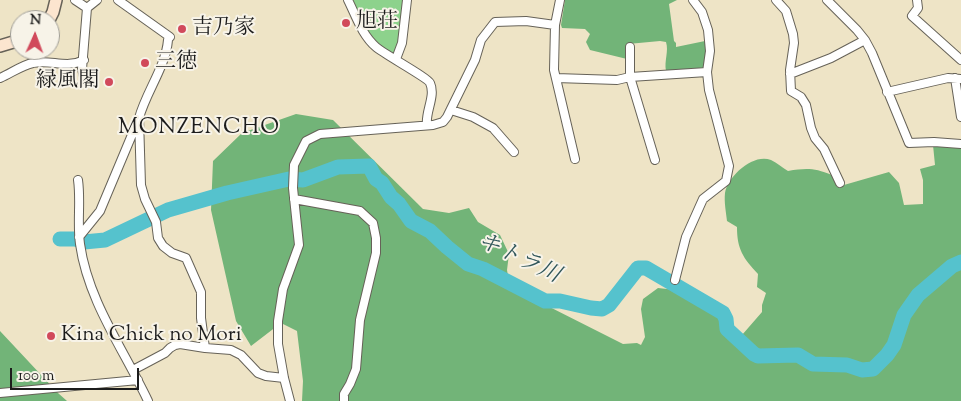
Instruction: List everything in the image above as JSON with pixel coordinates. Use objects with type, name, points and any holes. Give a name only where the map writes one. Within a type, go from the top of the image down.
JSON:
[{"type":"street","points":[[75,0],[87,8]]},
{"type":"street","points":[[86,81],[82,69],[87,8],[97,0]]},
{"type":"street","points":[[80,240],[100,212],[139,118],[143,103],[167,50],[169,38],[118,0]]},
{"type":"street","points":[[348,0],[365,35],[374,46],[390,58],[396,59],[400,64],[428,79],[432,92],[426,118],[427,125]]},
{"type":"street","points":[[396,59],[402,43],[407,0]]},
{"type":"street","points":[[560,0],[555,25],[553,62],[575,159]]},
{"type":"street","points":[[675,280],[686,237],[703,199],[726,181],[729,166],[713,111],[707,72],[710,51],[708,30],[702,12],[693,0]]},
{"type":"street","points":[[776,0],[786,10],[793,34],[794,43],[790,74],[791,91],[801,97],[806,105],[815,138],[824,149],[840,183]]},
{"type":"street","points":[[827,0],[865,40],[909,143],[961,144]]},
{"type":"street","points":[[917,0],[918,8],[912,16],[961,60]]},
{"type":"street","points":[[290,401],[278,344],[278,321],[283,289],[298,245],[294,199],[294,165],[306,142],[320,134],[443,122],[451,110],[475,60],[481,40],[495,22],[526,22],[555,25]]},
{"type":"street","points":[[790,74],[831,58],[865,40]]},
{"type":"street","points":[[630,47],[630,77],[655,160]]},
{"type":"street","points":[[0,78],[33,63],[67,64],[78,63],[84,60]]},
{"type":"street","points":[[556,78],[617,80],[630,77],[707,72]]},
{"type":"street","points":[[887,92],[948,78],[958,78],[961,117]]},
{"type":"street","points":[[451,110],[473,117],[493,128],[514,152]]},
{"type":"street","points":[[139,118],[141,185],[154,218],[158,238],[163,246],[172,253],[186,258],[201,292],[201,318],[205,348]]},
{"type":"street","points":[[78,180],[80,240],[89,277],[103,314],[148,401]]},
{"type":"street","points":[[294,199],[360,211],[372,223],[376,238],[376,252],[360,320],[356,369],[344,394],[344,401]]},
{"type":"street","points":[[133,370],[166,353],[175,345],[192,345],[231,350],[241,355],[258,373],[284,378]]},
{"type":"street","points":[[0,393],[138,380]]},
{"type":"green space","points":[[353,0],[403,0],[401,32],[397,49],[394,52],[391,54],[376,45],[376,41],[372,41],[367,34]]},
{"type":"green space","points":[[565,0],[677,0],[669,4],[676,47],[705,41],[705,66],[703,69],[666,71],[667,45],[666,42],[660,41],[628,44],[627,59],[590,50],[586,42],[590,34],[585,29],[562,28]]},
{"type":"green space","points":[[296,114],[333,120],[423,209],[449,213],[469,208],[478,222],[500,235],[509,254],[507,270],[510,287],[623,344],[637,343],[641,345],[645,337],[641,309],[643,299],[658,288],[676,290],[721,314],[729,338],[742,335],[762,312],[766,293],[757,287],[758,274],[742,253],[738,241],[737,227],[727,221],[725,203],[727,186],[736,173],[749,163],[764,159],[771,160],[788,171],[806,169],[820,171],[832,175],[837,187],[889,172],[899,183],[904,205],[923,204],[923,180],[920,169],[935,165],[933,145],[961,147],[961,401],[302,401],[303,381],[297,331],[281,323],[251,346],[236,321],[211,210],[213,161],[242,133]]},
{"type":"green space","points":[[0,331],[58,393],[67,401],[0,401]]},
{"type":"waterway","name":"キトラ川","points":[[60,239],[75,239],[84,242],[105,240],[168,210],[227,193],[289,179],[303,180],[338,167],[369,166],[376,179],[382,183],[411,221],[430,231],[468,264],[483,269],[545,301],[560,301],[602,309],[609,305],[638,268],[646,268],[723,313],[727,329],[758,356],[798,355],[813,364],[847,365],[862,370],[873,369],[887,355],[894,345],[904,315],[918,295],[952,266],[961,262]]},
{"type":"place","name":"旭荘","points":[[346,23]]},
{"type":"place","name":"吉乃家","points":[[182,29]]},
{"type":"place","name":"三徳","points":[[145,63]]},
{"type":"place","name":"緑風閣","points":[[109,82]]},
{"type":"place","name":"Kina Chick no Mori","points":[[51,336]]},
{"type":"district","name":"MONZENCHO","points":[[199,129]]}]
